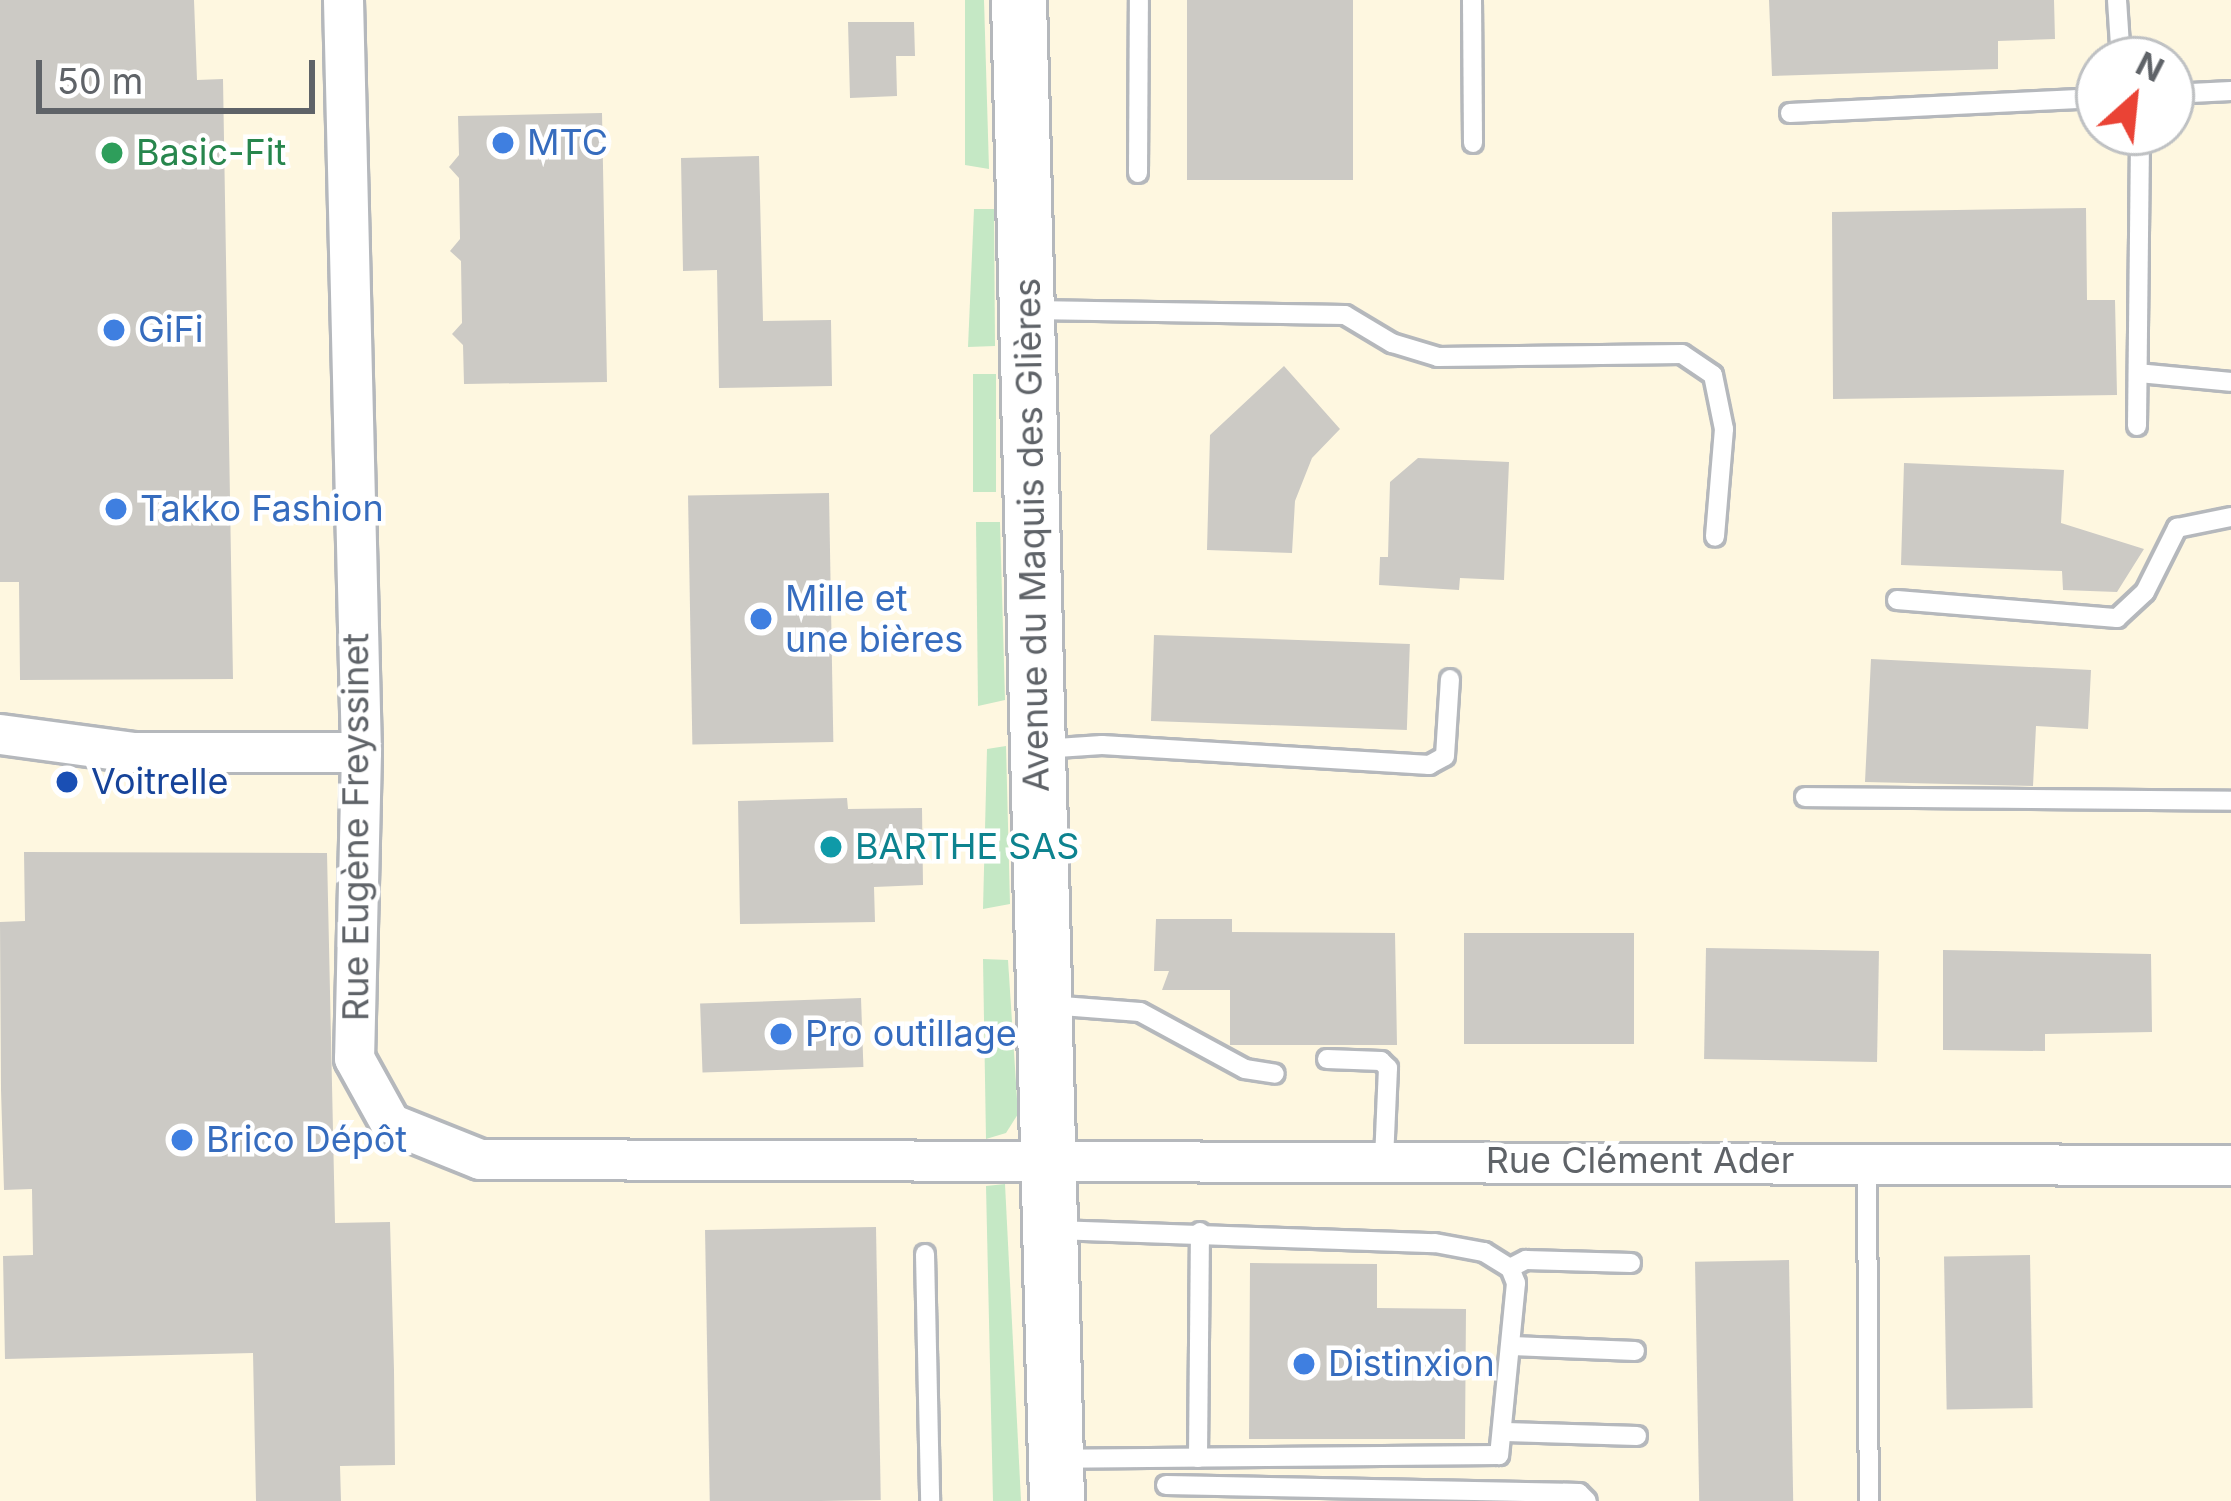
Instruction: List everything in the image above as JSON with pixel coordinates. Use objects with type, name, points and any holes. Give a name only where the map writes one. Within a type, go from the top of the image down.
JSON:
[{"type":"main road","name":"Avenue du Maquis des Glières","points":[[1019,0],[1056,1480]]},
{"type":"street","name":"Rue Eugène Freyssinet","points":[[343,0],[361,752],[354,1058],[390,1123],[479,1159],[1048,1159]]},
{"type":"street","points":[[0,734],[134,752],[361,752]]},
{"type":"street","name":"Rue Clément Ader","points":[[1048,1159],[2231,1165]]},
{"type":"lane","points":[[1138,173],[1139,0]]},
{"type":"lane","points":[[1472,0],[1472,142]]},
{"type":"lane","points":[[2117,0],[2119,36]]},
{"type":"lane","points":[[2195,93],[2231,91]]},
{"type":"lane","points":[[1790,113],[2075,99]]},
{"type":"lane","points":[[2138,426],[2140,156]]},
{"type":"lane","points":[[1027,310],[1345,315],[1438,357],[1682,354],[1713,375],[1724,429],[1715,537]]},
{"type":"lane","points":[[2138,373],[2231,382]]},
{"type":"lane","points":[[1897,600],[2117,618],[2145,592],[2177,528],[2231,517]]},
{"type":"lane","points":[[1038,749],[1102,745],[1429,765],[1445,756],[1450,679]]},
{"type":"lane","points":[[1805,797],[2231,801]]},
{"type":"lane","points":[[1045,1005],[1140,1012],[1245,1069],[1274,1074]]},
{"type":"lane","points":[[1327,1059],[1381,1061],[1388,1068],[1384,1160]]},
{"type":"lane","points":[[1867,1162],[1869,1501]]},
{"type":"lane","points":[[1050,1230],[1435,1243],[1484,1252],[1510,1268]]},
{"type":"lane","points":[[1198,1458],[1200,1232]]},
{"type":"lane","points":[[925,1254],[930,1501]]},
{"type":"lane","points":[[1510,1268],[1526,1260],[1631,1263]]},
{"type":"lane","points":[[1056,1480],[1167,1459],[1499,1455],[1506,1432],[1512,1346],[1510,1268]]},
{"type":"lane","points":[[1512,1346],[1635,1351]]},
{"type":"lane","points":[[1506,1432],[1637,1436]]},
{"type":"lane","points":[[1167,1459],[1166,1493],[1580,1493],[1587,1501]]},
{"type":"shaded area","points":[[0,0],[2231,0],[2231,1501],[0,1501]]},
{"type":"green space","points":[[965,0],[984,0],[989,169],[965,165]]},
{"type":"green space","points":[[974,209],[994,209],[995,346],[968,347]]},
{"type":"green space","points":[[973,374],[996,374],[996,492],[973,492]]},
{"type":"green space","points":[[976,522],[1000,522],[1005,700],[978,706]]},
{"type":"green space","points":[[1006,746],[1010,904],[983,909],[987,749]]},
{"type":"green space","points":[[983,959],[1008,960],[1018,1114],[1006,1133],[986,1139]]},
{"type":"green space","points":[[1005,1184],[1021,1501],[993,1501],[986,1186]]},
{"type":"building","points":[[0,0],[194,0],[197,80],[223,79],[233,679],[20,680],[19,582],[0,582]]},
{"type":"building","points":[[1187,0],[1353,0],[1353,180],[1187,180]]},
{"type":"building","points":[[1769,0],[2054,0],[2055,39],[1998,41],[1998,69],[1772,76]]},
{"type":"building","points":[[848,22],[914,22],[915,56],[896,56],[897,96],[850,98]]},
{"type":"building","points":[[602,113],[607,382],[464,384],[463,345],[452,334],[462,323],[461,261],[450,251],[460,239],[459,178],[449,167],[459,155],[458,116]]},
{"type":"building","points":[[759,156],[763,321],[831,320],[832,386],[719,388],[717,270],[683,271],[681,158]]},
{"type":"building","points":[[2086,208],[2087,300],[2115,300],[2117,395],[1833,399],[1832,212]]},
{"type":"building","points":[[1284,366],[1340,429],[1312,458],[1295,501],[1292,553],[1207,550],[1210,435]]},
{"type":"building","points":[[1418,458],[1509,462],[1504,580],[1460,578],[1459,590],[1379,585],[1380,557],[1388,557],[1390,482]]},
{"type":"building","points":[[1904,463],[2064,470],[2061,523],[2144,549],[2117,592],[2063,590],[2062,571],[1901,565]]},
{"type":"building","name":"Mille et une bières","points":[[829,493],[833,742],[692,744],[688,495]]},
{"type":"building","points":[[1154,635],[1410,644],[1407,730],[1151,721]]},
{"type":"building","points":[[1871,659],[2091,670],[2088,729],[2036,726],[2033,786],[1865,782]]},
{"type":"building","name":"BARTHE SAS","points":[[847,798],[848,809],[922,808],[923,885],[874,887],[875,922],[740,924],[738,801]]},
{"type":"building","name":"Brico Dépôt","points":[[24,852],[327,853],[335,1223],[390,1222],[394,1370],[395,1465],[340,1466],[341,1501],[256,1501],[253,1353],[5,1359],[3,1256],[33,1255],[32,1189],[4,1190],[1,1090],[0,922],[25,921]]},
{"type":"building","points":[[1156,919],[1232,919],[1232,932],[1395,933],[1397,1045],[1230,1045],[1230,990],[1162,990],[1169,971],[1154,971]]},
{"type":"building","points":[[1464,933],[1634,933],[1634,1044],[1464,1044]]},
{"type":"building","points":[[1706,948],[1879,951],[1877,1062],[1704,1059]]},
{"type":"building","points":[[1943,950],[2151,954],[2152,1032],[2045,1034],[2045,1051],[1943,1050]]},
{"type":"building","name":"Pro outillage","points":[[861,998],[863,1067],[703,1073],[700,1004]]},
{"type":"building","points":[[876,1227],[881,1500],[710,1501],[705,1230]]},
{"type":"building","points":[[2030,1255],[2033,1408],[1947,1409],[1944,1257]]},
{"type":"building","points":[[1789,1260],[1793,1501],[1699,1501],[1695,1262]]},
{"type":"building","points":[[1250,1263],[1377,1264],[1377,1308],[1466,1309],[1465,1439],[1249,1439]]},
{"type":"place","name":"MTC","points":[[503,143]]},
{"type":"place","name":"Basic-Fit","points":[[112,153]]},
{"type":"place","name":"GiFi","points":[[114,330]]},
{"type":"place","name":"Takko Fashion","points":[[116,509]]},
{"type":"place","name":"Mille et une bières","points":[[761,619]]},
{"type":"place","name":"Voitrelle","points":[[67,782]]},
{"type":"place","name":"BARTHE SAS","points":[[831,847]]},
{"type":"place","name":"Pro outillage","points":[[781,1034]]},
{"type":"place","name":"Brico Dépôt","points":[[182,1140]]},
{"type":"place","name":"Distinxion","points":[[1304,1364]]}]
